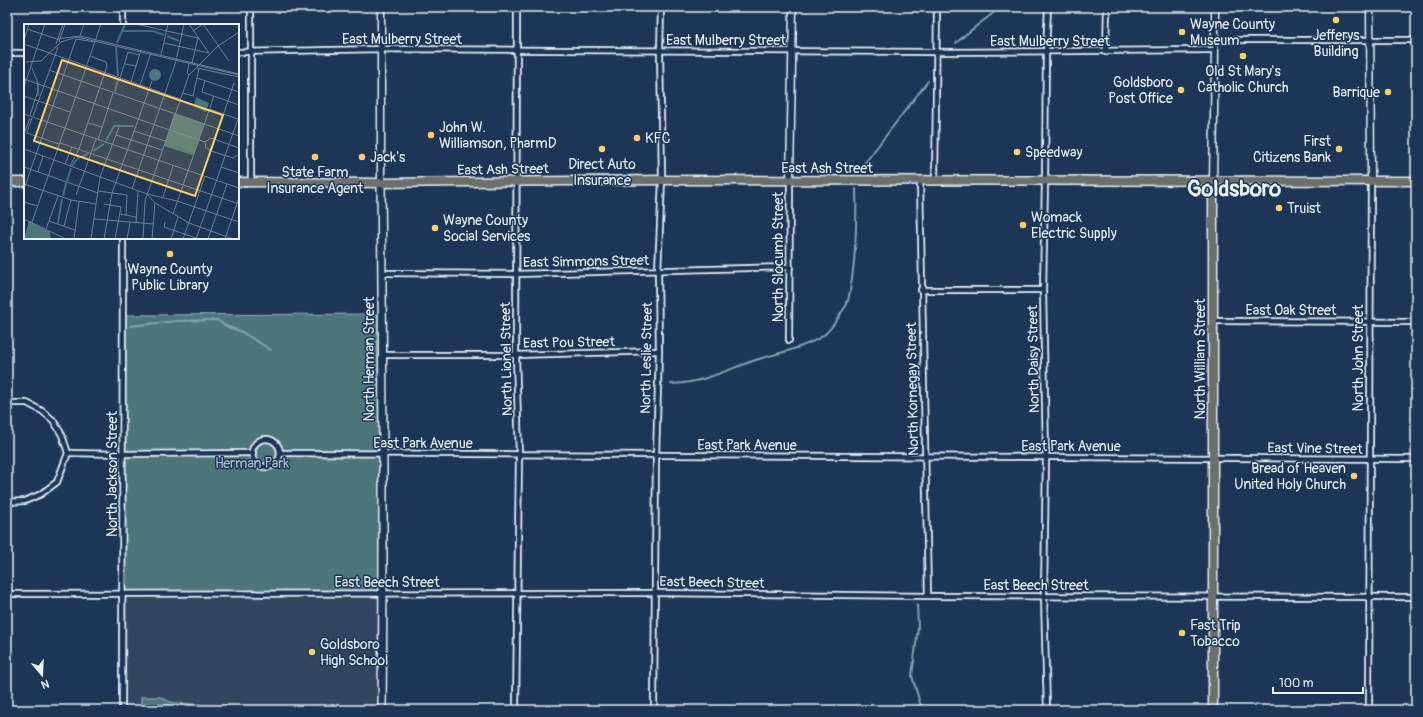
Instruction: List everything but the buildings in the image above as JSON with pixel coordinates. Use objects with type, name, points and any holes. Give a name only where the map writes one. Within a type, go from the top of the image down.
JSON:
[{"type":"main road","name":"East Ash Street","points":[[239,182],[381,183],[662,180],[1416,181]]},
{"type":"main road","name":"North William Street","points":[[1213,180],[1213,710]]},
{"type":"main road","points":[[7,182],[24,182]]},
{"type":"main road","name":"North Herman Street","points":[[381,183],[384,355],[382,454],[382,710]]},
{"type":"street","points":[[123,7],[123,24]]},
{"type":"street","points":[[251,7],[251,182]]},
{"type":"street","name":"North Herman Street","points":[[381,183],[382,7]]},
{"type":"street","name":"North Lionel Street","points":[[516,710],[519,455],[516,355],[517,7]]},
{"type":"street","name":"North Leslie Street","points":[[654,710],[656,456],[659,352],[658,271],[662,180],[660,51],[661,7]]},
{"type":"street","name":"North Slocumb Street","points":[[789,340],[793,7]]},
{"type":"street","points":[[935,181],[937,7]]},
{"type":"street","name":"North Daisy Street","points":[[1047,710],[1044,596],[1046,456],[1043,290],[1046,52],[1048,7]]},
{"type":"street","points":[[1106,52],[1107,7]]},
{"type":"street","name":"North William Street","points":[[1213,180],[1215,7]]},
{"type":"street","name":"North John Street","points":[[1369,710],[1371,180],[1370,7]]},
{"type":"street","points":[[1215,40],[1416,40]]},
{"type":"street","name":"East Mulberry Street","points":[[239,52],[381,49],[936,52],[1106,52],[1215,50]]},
{"type":"street","points":[[7,53],[24,53]]},
{"type":"street","name":"North Kornegay Street","points":[[920,181],[928,596]]},
{"type":"street","name":"North Jackson Street","points":[[122,710],[123,239]]},
{"type":"street","name":"East Simmons Street","points":[[382,273],[516,274],[790,267]]},
{"type":"street","points":[[921,290],[1043,290]]},
{"type":"street","name":"East Oak Street","points":[[1213,321],[1416,322]]},
{"type":"street","name":"East Pou Street","points":[[384,355],[516,355],[659,352]]},
{"type":"street","points":[[7,403],[27,403],[42,411],[53,420],[62,435],[68,453],[57,482],[41,494],[25,501],[7,502]]},
{"type":"street","points":[[263,440],[271,440],[277,445],[280,453],[276,464],[266,467],[261,466],[256,462],[253,452],[257,444],[263,440]]},
{"type":"street","points":[[68,453],[122,454],[253,452]]},
{"type":"street","name":"East Park Avenue","points":[[280,453],[1214,458]]},
{"type":"street","name":"East Vine Street","points":[[1214,458],[1416,459]]},
{"type":"street","name":"East Beech Street","points":[[7,594],[518,592],[928,596],[1213,595],[1416,597]]},
{"type":"shaded area","points":[[383,593],[382,710],[122,710],[122,594]]},
{"type":"green space","name":"Herman Park","points":[[379,314],[383,593],[123,594],[123,315]]},
{"type":"green space","points":[[141,697],[161,697],[170,702],[227,706],[251,710],[141,710]]},
{"type":"waterway","points":[[956,43],[1001,7]]},
{"type":"waterway","points":[[861,171],[864,164],[928,81]]},
{"type":"waterway","points":[[671,384],[695,381],[716,375],[747,363],[809,343],[828,332],[846,306],[851,287],[855,245],[856,189]]},
{"type":"waterway","points":[[130,326],[176,321],[217,320],[226,326],[242,332],[271,350]]},
{"type":"waterway","points":[[917,604],[918,628],[912,676],[922,710]]},
{"type":"place","name":"Jefferys Building","points":[[1336,20]]},
{"type":"place","name":"Wayne County Museum","points":[[1182,32]]},
{"type":"place","name":"Old St Mary's Catholic Church","points":[[1243,56]]},
{"type":"place","name":"Goldsboro Post Office","points":[[1181,90]]},
{"type":"place","name":"Barrique","points":[[1388,92]]},
{"type":"place","name":"John W. Williamson, PharmD","points":[[431,135]]},
{"type":"place","name":"KFC","points":[[637,138]]},
{"type":"place","name":"Direct Auto Insurance","points":[[602,149]]},
{"type":"place","name":"First Citizens Bank","points":[[1339,149]]},
{"type":"place","name":"Speedway","points":[[1017,152]]},
{"type":"place","name":"State Farm Insurance Agent","points":[[315,157]]},
{"type":"place","name":"Jack's","points":[[362,157]]},
{"type":"place","name":"Truist","points":[[1279,208]]},
{"type":"place","name":"Womack Electric Supply","points":[[1023,225]]},
{"type":"place","name":"Wayne County Social Services","points":[[435,228]]},
{"type":"place","name":"Wayne County Public Library","points":[[170,254]]},
{"type":"place","name":"Bread of Heaven United Holy Church","points":[[1354,476]]},
{"type":"place","name":"Fast Trip Tobacco","points":[[1182,633]]},
{"type":"place","name":"Goldsboro High School","points":[[312,652]]},
{"type":"district","name":"Goldsboro","points":[[1234,188]]}]
